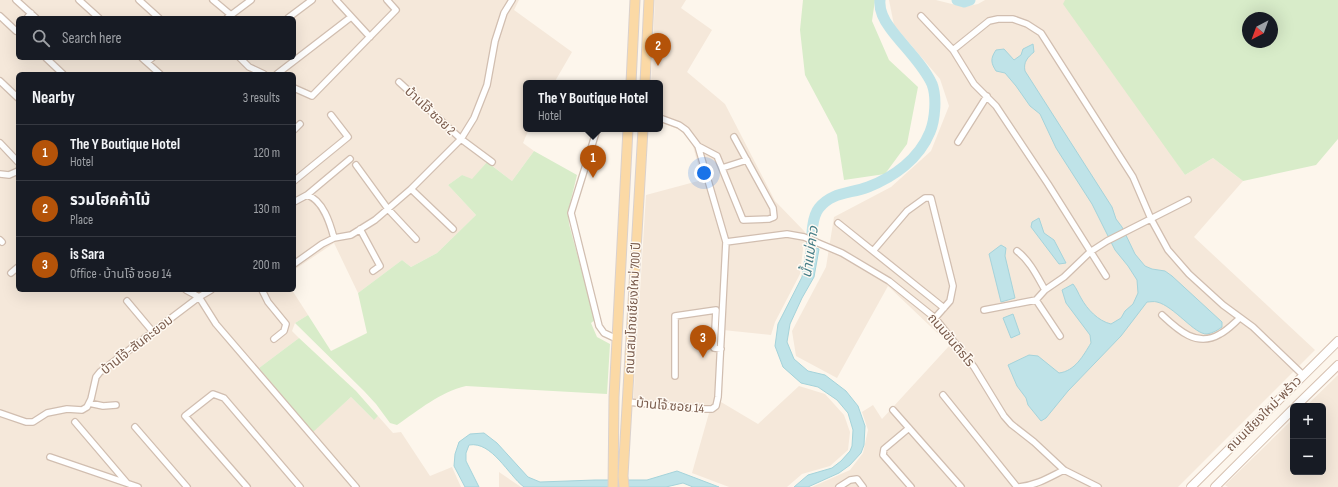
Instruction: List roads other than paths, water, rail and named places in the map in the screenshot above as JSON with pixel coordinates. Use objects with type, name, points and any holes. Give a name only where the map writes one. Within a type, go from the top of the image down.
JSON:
[{"type":"main road","points":[[631,80],[635,0]]},
{"type":"main road","points":[[645,80],[649,0]]},
{"type":"main road","name":"ถนนสมโภชเชียงใหม่ 700 ปี","points":[[613,487],[612,476],[617,339],[628,132]]},
{"type":"main road","name":"ถนนสมโภชเชียงใหม่ 700 ปี","points":[[624,487],[623,476],[643,132]]},
{"type":"main road","name":"ถนนเชียงใหม่-พร้าว","points":[[1190,487],[1338,340]]},
{"type":"main road","name":"ถนนเชียงใหม่-พร้าว","points":[[1299,403],[1338,365]]},
{"type":"main road","name":"ถนนเชียงใหม่-พร้าว","points":[[1215,487],[1290,412]]},
{"type":"street","points":[[16,0],[29,16]]},
{"type":"street","points":[[79,0],[97,16]]},
{"type":"street","points":[[139,0],[157,16]]},
{"type":"street","points":[[213,0],[229,16],[251,0]]},
{"type":"street","points":[[291,16],[312,0]]},
{"type":"street","points":[[336,0],[370,37]]},
{"type":"street","points":[[296,89],[312,96],[396,10],[387,0]]},
{"type":"street","points":[[296,263],[322,244],[334,238],[351,234],[375,220],[411,189],[461,139],[474,118],[487,85],[495,41],[504,13],[512,0]]},
{"type":"street","points":[[0,16],[16,30]]},
{"type":"street","points":[[921,16],[953,50],[974,84],[996,106],[1048,184],[1106,276]]},
{"type":"street","points":[[296,59],[351,17]]},
{"type":"street","points":[[953,50],[989,21],[998,19],[1013,19],[1027,24],[1041,33],[1133,176],[1150,219],[1168,250],[1189,274],[1223,305],[1252,327],[1303,375]]},
{"type":"street","points":[[48,60],[61,72]]},
{"type":"street","points":[[145,60],[158,72]]},
{"type":"street","points":[[242,60],[249,67],[260,72]]},
{"type":"street","points":[[280,72],[295,60]]},
{"type":"street","points":[[0,81],[16,96]]},
{"type":"street","name":"บ้านโจ้ ซอย 2","points":[[399,82],[461,139],[492,162]]},
{"type":"street","points":[[958,142],[987,96]]},
{"type":"street","points":[[296,179],[348,137],[331,115]]},
{"type":"street","points":[[663,119],[679,125],[686,130],[698,146],[717,156],[743,220],[769,219],[774,217],[773,208],[734,137]]},
{"type":"street","points":[[296,128],[300,124]]},
{"type":"street","points":[[596,132],[571,212],[599,326],[604,332],[617,339]]},
{"type":"street","points":[[0,143],[16,160]]},
{"type":"street","name":"บ้านโจ้ ซอย 14","points":[[627,402],[703,409],[712,409],[716,406],[718,397],[721,349],[726,242],[698,146]]},
{"type":"street","points":[[296,201],[307,195],[350,159]]},
{"type":"street","points":[[722,168],[747,160]]},
{"type":"street","points":[[356,165],[388,209],[416,239]]},
{"type":"street","points":[[0,174],[9,175],[16,172]]},
{"type":"street","points":[[411,189],[454,228]]},
{"type":"street","points":[[307,195],[314,197],[324,210],[334,238]]},
{"type":"street","points":[[296,196],[301,198]]},
{"type":"street","points":[[873,251],[907,211],[925,198],[931,198],[953,286],[950,301],[935,318]]},
{"type":"street","points":[[984,310],[1036,300],[1044,290],[1064,276],[1090,252],[1127,230],[1188,200]]},
{"type":"street","points":[[838,224],[944,308]]},
{"type":"street","points":[[360,229],[380,266],[372,271]]},
{"type":"street","name":"ถนนขันติธโร","points":[[726,242],[786,234],[804,237],[842,253],[889,281],[935,318],[974,367],[1004,416],[1011,424],[1034,442],[1064,470],[1098,487]]},
{"type":"street","points":[[1017,251],[1024,256],[1034,270],[1044,290]]},
{"type":"street","points":[[11,273],[16,269]]},
{"type":"street","points":[[190,292],[199,297],[216,324],[356,487]]},
{"type":"street","name":"บ้านโจ้-สันคะยอม","points":[[89,403],[96,377],[100,372],[208,292]]},
{"type":"street","points":[[263,292],[268,302],[286,324],[284,331],[274,338]]},
{"type":"street","points":[[1036,300],[1060,336]]},
{"type":"street","points":[[127,301],[153,332]]},
{"type":"street","points":[[675,376],[675,316],[716,310],[714,348],[721,349]]},
{"type":"street","points":[[1162,314],[1189,337],[1199,338],[1212,337],[1220,334],[1240,318]]},
{"type":"street","points":[[247,487],[185,416],[213,394],[224,398],[300,487]]},
{"type":"street","points":[[943,395],[1018,487],[1040,483],[1064,470]]},
{"type":"street","points":[[0,413],[26,422],[33,422],[47,413],[67,409],[82,410],[87,407],[89,403],[103,406],[116,406]]},
{"type":"street","points":[[893,410],[961,487]]},
{"type":"street","points":[[75,422],[127,483]]},
{"type":"street","points":[[135,427],[187,487]]},
{"type":"street","points":[[909,428],[884,449],[883,454],[911,487]]},
{"type":"street","points":[[50,457],[138,487]]},
{"type":"street","points":[[839,487],[850,480],[857,479],[863,487]]},
{"type":"water","points":[[1033,44],[1034,52],[1026,60],[1025,71],[1112,207],[1116,219],[1122,227],[1135,254],[1145,266],[1152,269],[1165,271],[1172,276],[1222,322],[1222,327],[1217,330],[1207,334],[1202,333],[1164,305],[1156,302],[1147,302],[1121,336],[1068,391],[1046,418],[1041,421],[1028,405],[1026,398],[1017,386],[1008,365],[1029,355],[1038,356],[1059,373],[1070,369],[1082,358],[1091,343],[1090,335],[1066,303],[1062,290],[1073,284],[1083,302],[1090,310],[1097,317],[1111,324],[1121,318],[1125,311],[1133,304],[1138,293],[1137,280],[1115,250],[1092,204],[1056,148],[1040,114],[1030,106],[1005,73],[996,71],[993,66],[992,58],[996,50],[1004,49],[1014,60],[1021,55],[1023,49]]},
{"type":"water","points":[[1039,218],[1044,233],[1054,240],[1066,263],[1059,264],[1031,227],[1032,222]]},
{"type":"water","points":[[807,245],[819,249],[814,277],[790,324],[787,342],[794,359],[808,371],[825,375],[846,391],[858,406],[865,426],[864,445],[861,453],[850,465],[839,473],[808,487],[794,487],[808,475],[832,468],[841,461],[850,451],[852,446],[853,430],[848,413],[837,400],[818,387],[801,383],[783,367],[775,346],[778,324],[802,277]]},
{"type":"water","points":[[1001,245],[1006,248],[1005,256],[1015,298],[1001,302],[989,254]]},
{"type":"water","points":[[1013,314],[1020,334],[1011,338],[1003,318]]},
{"type":"water","points":[[484,433],[497,443],[528,477],[540,482],[647,480],[677,471],[719,487],[693,487],[683,483],[666,487],[524,487],[492,453],[477,445],[469,445],[466,453],[466,461],[479,487],[465,487],[454,466],[455,454],[459,442],[470,434]]},
{"type":"waterway","name":"น้ำแม่คาว","points":[[811,259],[814,219],[819,208],[835,196],[878,183],[905,166],[919,151],[932,127],[935,102],[932,84],[923,69],[886,22],[882,15],[880,0]]},
{"type":"waterway","name":"น้ำแม่คาว","points":[[957,0],[964,2],[970,0]]},
{"type":"place","name":"รวมโฮคค้าไม้","points":[[658,66]]},
{"type":"place","name":"The Y Boutique Hotel","points":[[593,178]]},
{"type":"place","name":"is Sara","points":[[703,358]]}]
